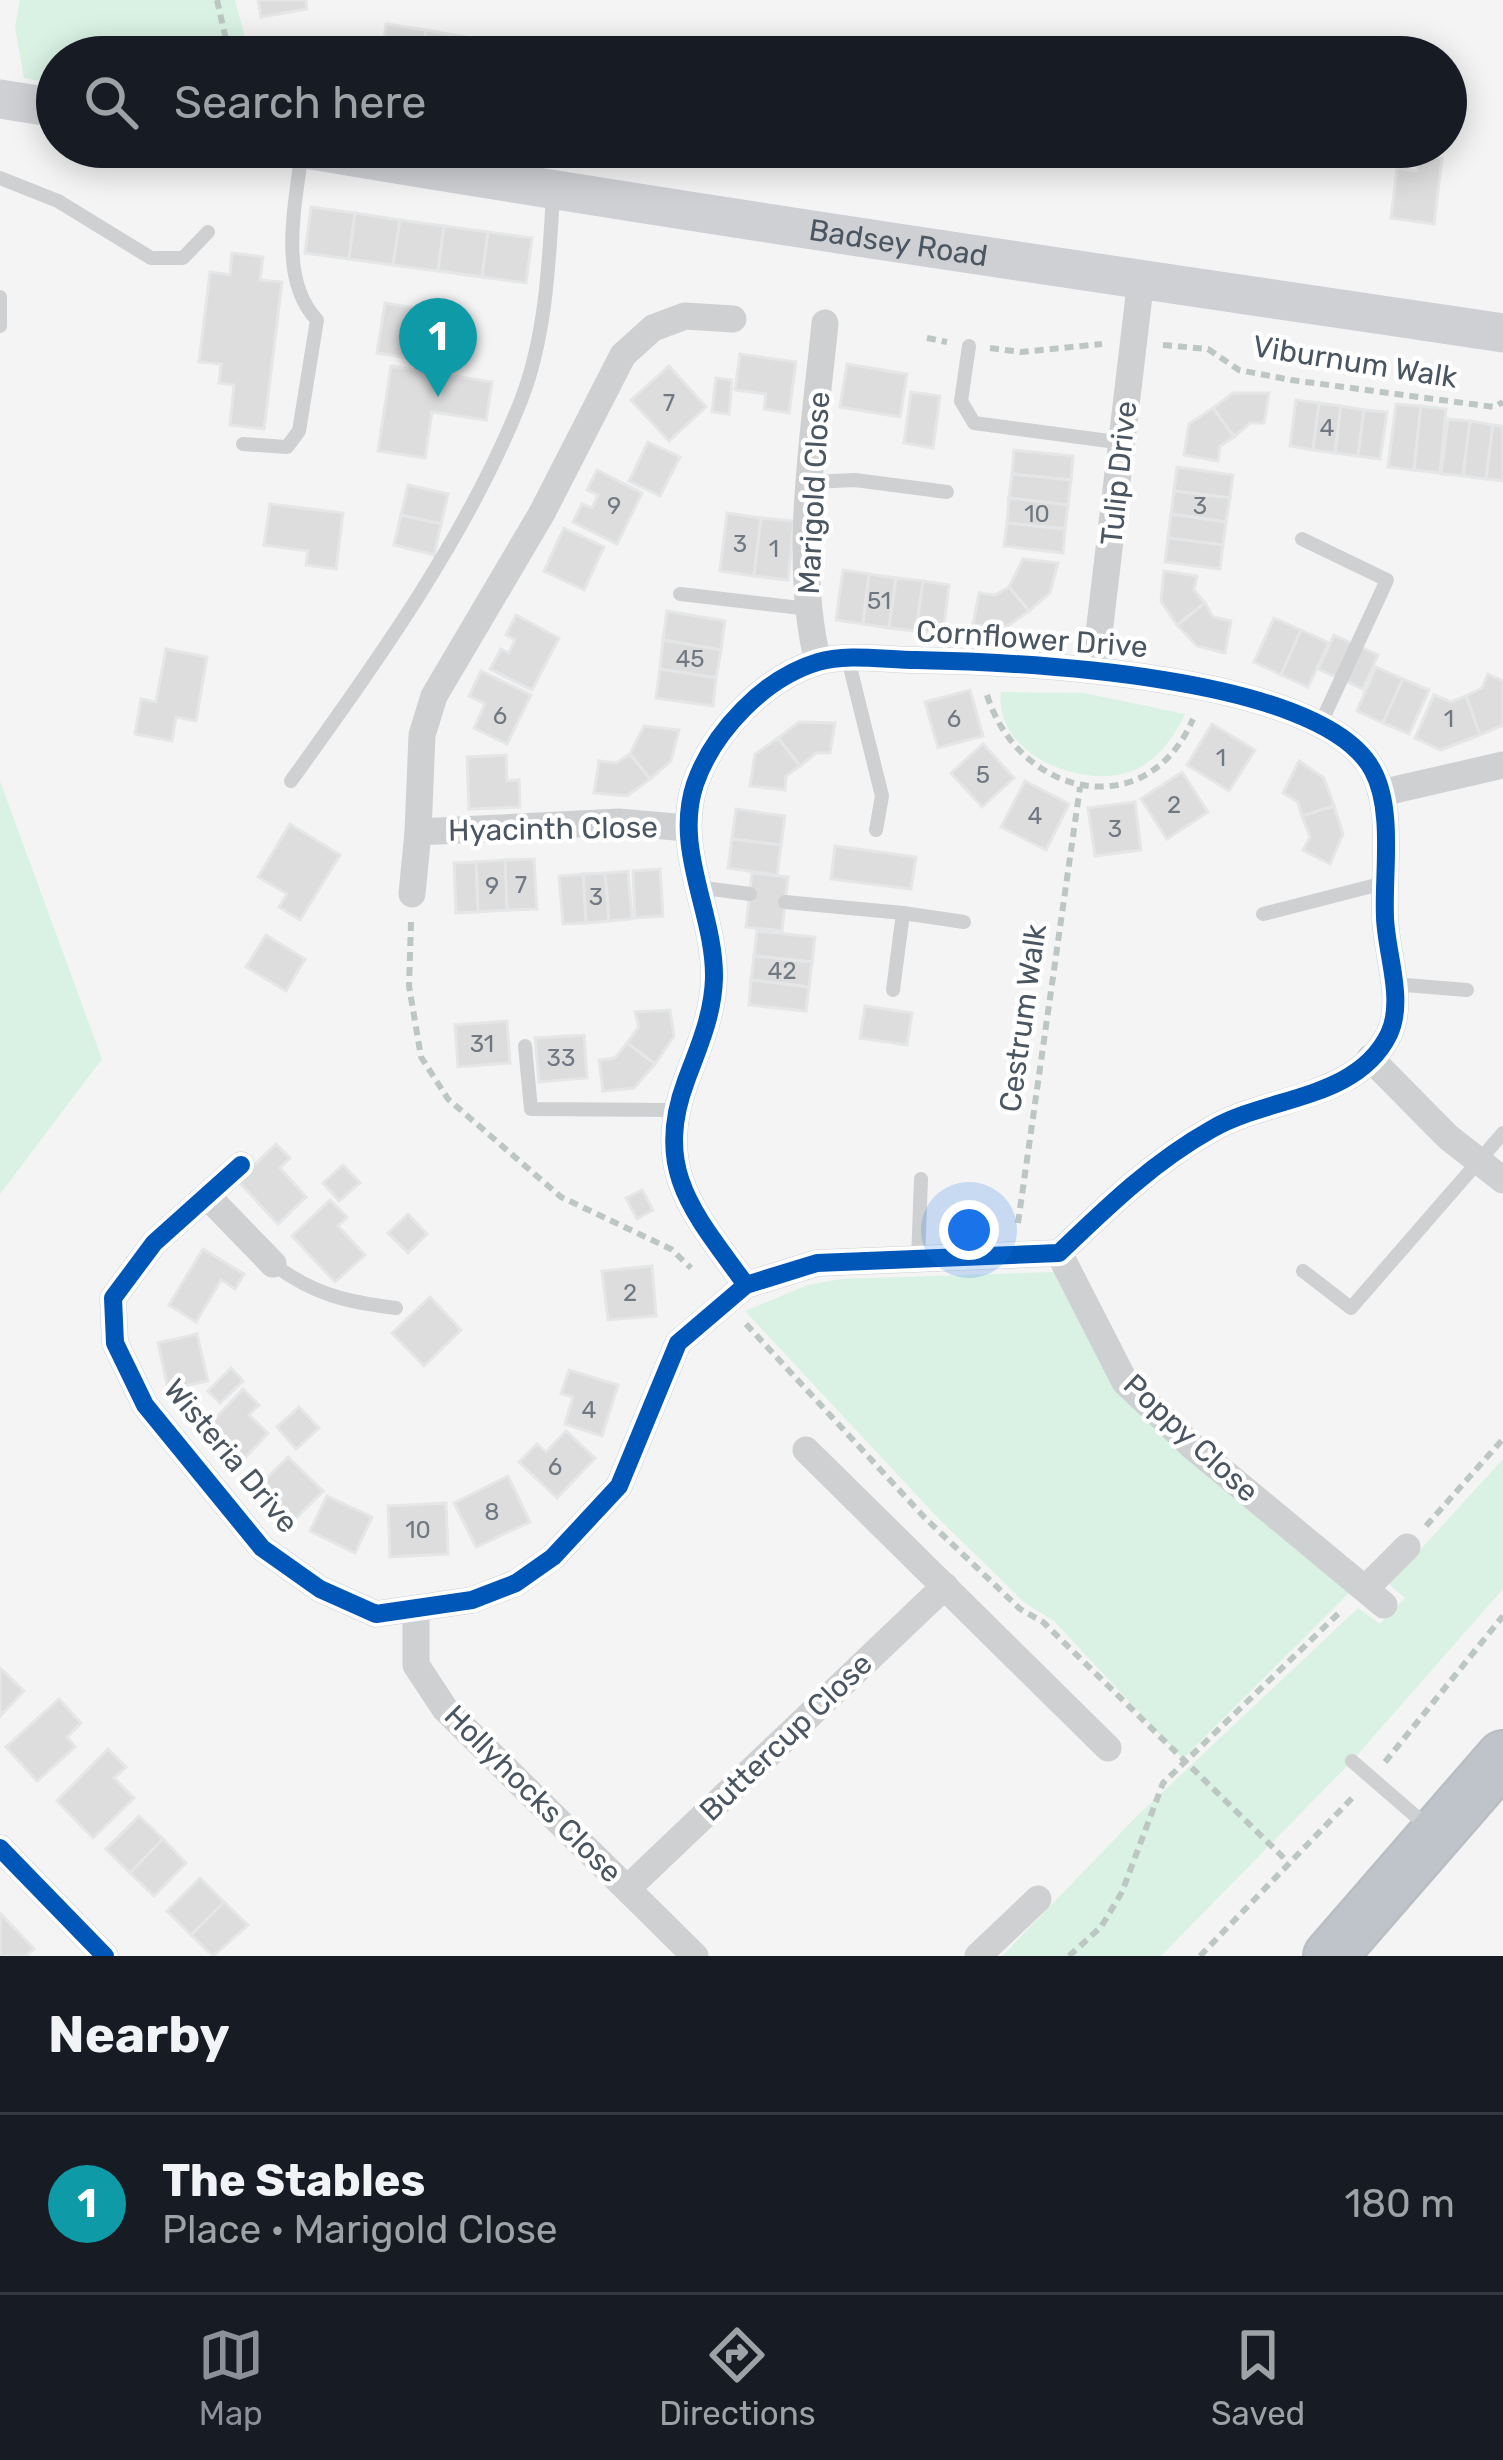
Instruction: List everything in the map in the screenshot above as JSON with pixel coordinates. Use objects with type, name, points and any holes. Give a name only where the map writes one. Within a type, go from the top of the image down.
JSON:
[{"type":"highway","points":[[1330,1956],[1503,1757]]},
{"type":"main road","points":[[0,99],[36,105]]},
{"type":"main road","name":"Badsey Road","points":[[422,168],[843,239],[981,252],[1503,333]]},
{"type":"street","name":"Tulip Drive","points":[[1095,668],[1141,279]]},
{"type":"street","name":"Hyacinth Close","points":[[412,894],[422,735],[434,696],[542,514],[623,355],[637,339],[686,316],[733,320]]},
{"type":"street","name":"Marigold Close","points":[[818,662],[808,609],[825,323]]},
{"type":"street","name":"Cornflower Drive","points":[[735,1293],[675,1174],[675,1110],[713,1009],[714,960],[687,828],[695,784],[745,707],[818,662],[848,659],[1095,668],[1205,690],[1340,736],[1372,768],[1381,793]]},
{"type":"street","points":[[735,1293],[817,1263],[1059,1253],[1130,1185],[1213,1128],[1263,1105],[1358,1075],[1389,1034],[1393,984],[1381,793],[1503,765]]},
{"type":"street","name":"Hyacinth Close","points":[[418,832],[619,822],[687,828]]},
{"type":"street","points":[[1370,1058],[1503,1180]]},
{"type":"street","name":"Wisteria Drive","points":[[241,1165],[154,1243],[113,1298],[115,1342],[145,1405],[262,1548],[320,1589],[376,1614],[472,1600],[516,1583],[553,1557],[619,1486],[678,1343],[735,1293]]},
{"type":"street","points":[[208,1197],[273,1264]]},
{"type":"street","name":"Poppy Close","points":[[1059,1253],[1125,1382],[1192,1446],[1375,1596]]},
{"type":"street","points":[[806,1450],[1108,1748]]},
{"type":"street","points":[[1375,1596],[1407,1547]]},
{"type":"street","name":"Buttercup Close","points":[[628,1888],[945,1586]]},
{"type":"street","name":"Hollyhocks Close","points":[[416,1610],[416,1666],[445,1709],[695,1956]]},
{"type":"street","points":[[0,1848],[105,1956]]},
{"type":"street","points":[[977,1956],[1038,1899]]},
{"type":"lane","points":[[243,444],[287,447],[299,431],[317,320],[301,303],[292,262],[297,168]]},
{"type":"lane","points":[[0,178],[58,201],[151,258],[183,258],[208,232]]},
{"type":"lane","points":[[291,781],[460,525],[521,401],[539,333],[553,189]]},
{"type":"lane","points":[[0,297],[0,326]]},
{"type":"lane","points":[[969,346],[961,401],[974,423],[1124,443]]},
{"type":"lane","points":[[812,482],[855,480],[947,492]]},
{"type":"lane","points":[[1302,539],[1387,580],[1318,727]]},
{"type":"lane","points":[[680,594],[808,609]]},
{"type":"lane","points":[[848,659],[882,796],[876,830]]},
{"type":"lane","points":[[1263,914],[1384,884]]},
{"type":"lane","points":[[697,886],[750,895]]},
{"type":"lane","points":[[785,902],[964,922]]},
{"type":"lane","points":[[893,990],[903,914]]},
{"type":"lane","points":[[1393,984],[1467,990]]},
{"type":"lane","points":[[525,1046],[531,1109],[675,1110]]},
{"type":"lane","points":[[1303,1271],[1352,1308],[1503,1132]]},
{"type":"lane","points":[[918,1259],[922,1179]]},
{"type":"lane","points":[[273,1264],[306,1288],[339,1301],[396,1308]]},
{"type":"lane","points":[[1352,1761],[1436,1833]]},
{"type":"path","points":[[217,0],[225,36]]},
{"type":"path","points":[[982,662],[987,697],[1013,751],[1080,787],[1133,780],[1156,767],[1186,734],[1205,690]]},
{"type":"path","points":[[735,1293],[926,1518],[1288,1862]]},
{"type":"path","points":[[1407,1547],[1503,1439]]},
{"type":"path","points":[[1069,1956],[1101,1927],[1122,1892],[1163,1783],[1184,1759],[1375,1596]]},
{"type":"green space","points":[[20,0],[235,0],[244,36],[36,36],[36,80],[24,78],[15,27]]},
{"type":"green space","points":[[1001,692],[1084,693],[1185,714],[1169,742],[1146,764],[1126,773],[1085,775],[1042,761],[1025,748],[1002,714]]},
{"type":"green space","points":[[0,781],[102,1059],[0,1194]]},
{"type":"green space","points":[[1054,1272],[1114,1389],[1351,1591],[1183,1759],[1054,1621],[1025,1603],[938,1518],[745,1311],[808,1285],[841,1279]]},
{"type":"green space","points":[[1503,1459],[1503,1589],[1352,1761],[1161,1956],[1002,1956],[1134,1819],[1358,1608],[1380,1624],[1405,1598],[1389,1584]]},
{"type":"building","points":[[258,0],[306,0],[307,9],[261,17]]},
{"type":"building","points":[[386,24],[426,30],[425,36],[385,36]]},
{"type":"building","points":[[426,30],[459,36],[425,36]]},
{"type":"building","points":[[1397,168],[1441,168],[1434,224],[1391,218]]},
{"type":"building","points":[[311,207],[355,213],[349,259],[305,253]]},
{"type":"building","points":[[355,213],[400,220],[393,265],[349,259]]},
{"type":"building","points":[[400,220],[444,226],[438,271],[393,265]]},
{"type":"building","points":[[444,226],[488,232],[482,277],[438,271]]},
{"type":"building","points":[[488,232],[532,238],[526,283],[482,277]]},
{"type":"building","points":[[232,253],[263,257],[260,280],[282,282],[264,429],[230,425],[234,385],[219,383],[221,364],[199,362],[210,272],[230,275]]},
{"type":"building","points":[[385,303],[417,308],[409,358],[377,353]]},
{"type":"building","points":[[740,354],[796,362],[789,413],[764,409],[766,394],[735,390]]},
{"type":"building","points":[[847,364],[907,374],[900,417],[840,407]]},
{"type":"building","points":[[391,366],[492,382],[486,420],[432,412],[425,458],[378,451]]},
{"type":"building","points":[[669,366],[706,407],[669,441],[631,400]]},
{"type":"building","points":[[716,378],[732,380],[729,414],[712,412]]},
{"type":"building","points":[[911,392],[940,396],[933,448],[904,443]]},
{"type":"building","points":[[1233,393],[1269,393],[1264,423],[1250,423],[1234,437],[1213,408]]},
{"type":"building","points":[[1296,400],[1319,403],[1313,450],[1290,446]]},
{"type":"building","points":[[1319,403],[1341,406],[1335,453],[1313,450]]},
{"type":"building","points":[[1396,404],[1421,406],[1414,470],[1388,467]]},
{"type":"building","points":[[1341,406],[1364,410],[1358,456],[1335,453]]},
{"type":"building","points":[[1421,406],[1446,409],[1440,473],[1414,470]]},
{"type":"building","points":[[1213,408],[1234,437],[1220,446],[1218,461],[1184,455],[1189,424]]},
{"type":"building","points":[[1364,410],[1387,412],[1380,459],[1358,456]]},
{"type":"building","points":[[1448,419],[1470,421],[1463,476],[1441,474]]},
{"type":"building","points":[[1470,421],[1493,425],[1486,479],[1463,476]]},
{"type":"building","points":[[1493,425],[1503,426],[1503,481],[1486,479]]},
{"type":"building","points":[[648,442],[680,457],[660,496],[629,481]]},
{"type":"building","points":[[1014,450],[1073,456],[1071,480],[1012,474]]},
{"type":"building","points":[[1177,467],[1233,475],[1230,498],[1174,491]]},
{"type":"building","points":[[597,470],[642,493],[617,544],[573,522],[582,504],[592,508],[598,495],[587,490]]},
{"type":"building","points":[[1012,474],[1071,480],[1068,505],[1009,498]]},
{"type":"building","points":[[408,485],[448,494],[441,524],[401,515]]},
{"type":"building","points":[[1174,491],[1230,498],[1226,522],[1171,514]]},
{"type":"building","points":[[1009,498],[1068,505],[1065,529],[1007,523]]},
{"type":"building","points":[[270,504],[343,513],[336,569],[306,565],[308,551],[264,545]]},
{"type":"building","points":[[727,513],[761,518],[754,576],[720,571]]},
{"type":"building","points":[[1171,514],[1226,522],[1223,545],[1168,538]]},
{"type":"building","points":[[401,515],[441,524],[434,555],[394,545]]},
{"type":"building","points":[[761,518],[794,521],[788,580],[754,576]]},
{"type":"building","points":[[1007,523],[1065,529],[1063,553],[1004,546]]},
{"type":"building","points":[[564,528],[604,547],[584,590],[544,571]]},
{"type":"building","points":[[1168,538],[1223,545],[1220,569],[1165,562]]},
{"type":"building","points":[[1023,559],[1058,563],[1050,593],[1029,611],[1009,587]]},
{"type":"building","points":[[843,570],[869,574],[863,624],[836,620]]},
{"type":"building","points":[[1164,571],[1197,576],[1194,590],[1205,603],[1177,625],[1161,601]]},
{"type":"building","points":[[869,574],[896,578],[889,628],[863,624]]},
{"type":"building","points":[[896,578],[923,581],[916,631],[889,628]]},
{"type":"building","points":[[923,581],[949,585],[943,635],[916,631]]},
{"type":"building","points":[[1009,587],[1029,611],[1006,627],[973,625],[979,593],[995,595]]},
{"type":"building","points":[[1205,603],[1213,617],[1231,621],[1225,653],[1197,646],[1177,625]]},
{"type":"building","points":[[667,611],[725,621],[721,650],[663,640]]},
{"type":"building","points":[[516,615],[559,638],[532,690],[490,669],[501,649],[509,653],[515,640],[506,635]]},
{"type":"building","points":[[1274,618],[1301,630],[1281,675],[1254,662]]},
{"type":"building","points":[[1301,630],[1329,643],[1308,687],[1281,675]]},
{"type":"building","points":[[1334,635],[1378,655],[1363,689],[1318,669]]},
{"type":"building","points":[[663,640],[721,650],[716,678],[660,669]]},
{"type":"building","points":[[166,649],[207,657],[196,721],[176,717],[172,741],[135,734],[141,699],[156,702]]},
{"type":"building","points":[[1376,667],[1403,679],[1383,723],[1357,711]]},
{"type":"building","points":[[660,669],[716,678],[713,706],[656,698]]},
{"type":"building","points":[[481,671],[531,695],[507,744],[474,728],[485,704],[469,696]]},
{"type":"building","points":[[1488,674],[1503,681],[1503,725],[1480,735],[1466,696],[1482,688]]},
{"type":"building","points":[[1403,679],[1429,690],[1409,734],[1383,723]]},
{"type":"building","points":[[970,690],[983,736],[938,748],[925,702]]},
{"type":"building","points":[[1434,695],[1451,702],[1466,696],[1480,735],[1440,750],[1415,738]]},
{"type":"building","points":[[799,722],[835,723],[830,753],[816,753],[800,766],[778,738]]},
{"type":"building","points":[[1212,724],[1255,750],[1229,791],[1187,765]]},
{"type":"building","points":[[644,726],[679,730],[671,761],[650,779],[630,754]]},
{"type":"building","points":[[778,738],[800,766],[786,776],[785,790],[750,786],[755,754]]},
{"type":"building","points":[[983,744],[1014,778],[982,807],[951,773]]},
{"type":"building","points":[[630,754],[650,779],[627,796],[594,793],[599,761],[616,763]]},
{"type":"building","points":[[506,755],[507,781],[519,780],[520,807],[469,809],[467,757]]},
{"type":"building","points":[[1299,761],[1324,778],[1334,806],[1302,816],[1298,802],[1283,793]]},
{"type":"building","points":[[1182,772],[1208,812],[1167,839],[1141,799]]},
{"type":"building","points":[[1025,781],[1069,804],[1046,850],[1001,827]]},
{"type":"building","points":[[1135,802],[1141,850],[1095,856],[1088,808]]},
{"type":"building","points":[[1334,806],[1343,834],[1330,864],[1303,850],[1310,837],[1302,816]]},
{"type":"building","points":[[736,809],[785,816],[781,845],[732,839]]},
{"type":"building","points":[[290,824],[340,855],[300,920],[279,907],[287,894],[258,877]]},
{"type":"building","points":[[732,839],[781,845],[777,875],[728,868]]},
{"type":"building","points":[[835,846],[916,857],[911,889],[831,879]]},
{"type":"building","points":[[534,859],[537,909],[507,910],[505,860]]},
{"type":"building","points":[[505,860],[507,910],[478,912],[476,862]]},
{"type":"building","points":[[476,862],[478,912],[456,913],[454,863]]},
{"type":"building","points":[[660,869],[663,916],[635,918],[633,871]]},
{"type":"building","points":[[628,871],[632,919],[609,921],[605,873]]},
{"type":"building","points":[[605,873],[609,921],[586,923],[583,874]]},
{"type":"building","points":[[752,873],[788,877],[782,931],[746,927]]},
{"type":"building","points":[[583,874],[586,923],[563,924],[559,876]]},
{"type":"building","points":[[757,931],[815,937],[812,962],[754,956]]},
{"type":"building","points":[[266,935],[305,959],[286,991],[246,967]]},
{"type":"building","points":[[754,956],[812,962],[809,987],[751,980]]},
{"type":"building","points":[[751,980],[809,987],[806,1011],[749,1005]]},
{"type":"building","points":[[865,1006],[912,1013],[907,1045],[860,1038]]},
{"type":"building","points":[[670,1010],[674,1036],[655,1064],[627,1043],[639,1027],[635,1012]]},
{"type":"building","points":[[507,1021],[510,1063],[458,1067],[455,1025]]},
{"type":"building","points":[[584,1035],[587,1078],[539,1082],[535,1038]]},
{"type":"building","points":[[627,1043],[655,1064],[634,1088],[603,1091],[599,1060],[615,1058]]},
{"type":"building","points":[[276,1144],[290,1158],[280,1168],[306,1197],[278,1224],[238,1181]]},
{"type":"building","points":[[343,1165],[360,1183],[339,1201],[323,1183]]},
{"type":"building","points":[[642,1190],[653,1210],[637,1219],[626,1198]]},
{"type":"building","points":[[330,1200],[347,1217],[338,1226],[365,1255],[335,1282],[292,1236]]},
{"type":"building","points":[[408,1214],[427,1234],[408,1253],[388,1233]]},
{"type":"building","points":[[203,1249],[244,1274],[235,1289],[221,1280],[196,1322],[169,1305]]},
{"type":"building","points":[[652,1266],[656,1316],[608,1320],[602,1271]]},
{"type":"building","points":[[430,1297],[461,1330],[424,1366],[392,1333]]},
{"type":"building","points":[[197,1334],[208,1381],[168,1389],[158,1343]]},
{"type":"building","points":[[231,1368],[243,1381],[220,1403],[208,1391]]},
{"type":"building","points":[[569,1370],[618,1385],[602,1436],[565,1424],[573,1397],[561,1394]]},
{"type":"building","points":[[243,1389],[259,1405],[249,1415],[268,1433],[245,1458],[210,1424]]},
{"type":"building","points":[[299,1407],[319,1428],[296,1449],[277,1427]]},
{"type":"building","points":[[566,1431],[595,1458],[557,1498],[519,1462],[537,1444],[546,1452]]},
{"type":"building","points":[[288,1457],[323,1491],[293,1521],[259,1486]]},
{"type":"building","points":[[508,1476],[530,1522],[476,1547],[454,1503]]},
{"type":"building","points":[[327,1496],[372,1517],[355,1553],[310,1531]]},
{"type":"building","points":[[446,1503],[448,1554],[390,1557],[388,1506]]},
{"type":"building","points":[[0,1668],[24,1691],[0,1716]]},
{"type":"building","points":[[59,1699],[81,1723],[67,1737],[75,1747],[37,1781],[6,1747]]},
{"type":"building","points":[[108,1749],[126,1767],[114,1778],[134,1798],[93,1838],[57,1801]]},
{"type":"building","points":[[139,1816],[163,1839],[130,1873],[106,1849]]},
{"type":"building","points":[[163,1839],[186,1863],[154,1896],[130,1873]]},
{"type":"building","points":[[200,1878],[224,1902],[191,1935],[167,1911]]},
{"type":"building","points":[[224,1902],[248,1925],[213,1956],[191,1935]]},
{"type":"building","points":[[0,1913],[34,1949],[26,1956],[0,1956]]},
{"type":"cycle path","points":[[241,1165],[154,1243],[113,1298],[115,1343],[145,1405],[262,1548],[320,1589],[376,1614],[472,1600],[516,1583],[553,1557],[619,1486],[678,1343],[746,1285],[817,1263],[1059,1253],[1131,1186],[1190,1142],[1235,1118],[1334,1084],[1375,1056],[1389,1034],[1395,1006],[1385,917],[1385,823],[1373,771],[1343,738],[1294,713],[1233,694],[1091,670],[841,658],[798,670],[760,694],[714,745],[695,784],[690,809],[692,857],[714,978],[708,1018],[677,1113],[674,1141],[684,1191],[746,1285]]},
{"type":"cycle path","points":[[0,1848],[105,1956]]},
{"type":"place","name":"The Stables","points":[[438,397]]}]
